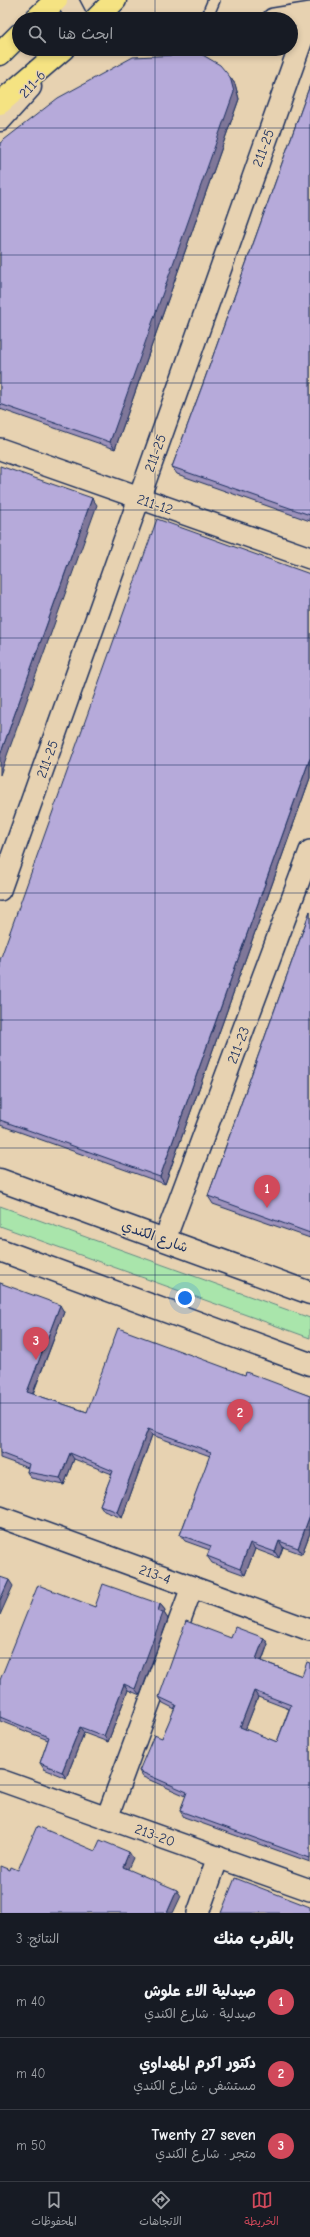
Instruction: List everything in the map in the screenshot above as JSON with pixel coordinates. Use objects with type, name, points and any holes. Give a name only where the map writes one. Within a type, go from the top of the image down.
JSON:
[{"type":"highway","points":[[43,12],[54,0]]},
{"type":"highway","points":[[103,12],[115,0]]},
{"type":"highway","points":[[0,54],[12,43]]},
{"type":"highway","points":[[0,103],[56,56]]},
{"type":"street","points":[[37,12],[54,0]]},
{"type":"street","points":[[67,0],[73,12]]},
{"type":"street","points":[[298,15],[310,13]]},
{"type":"street","name":"211-25","points":[[298,51],[310,17]]},
{"type":"street","points":[[0,38],[12,29]]},
{"type":"street","name":"211-6","points":[[0,120],[58,56]]},
{"type":"street","name":"211-25","points":[[0,890],[296,56]]},
{"type":"street","name":"211-12","points":[[0,449],[310,558]]},
{"type":"street","name":"211-23","points":[[165,1239],[310,851]]},
{"type":"street","name":"شارع الكندي","points":[[0,1180],[310,1293]]},
{"type":"street","points":[[0,1250],[310,1364]]},
{"type":"street","name":"213-4","points":[[0,1517],[192,1587],[309,1627]]},
{"type":"street","points":[[107,1818],[192,1587]]},
{"type":"street","name":"213-20","points":[[0,1780],[310,1890]]},
{"type":"street","points":[[198,1913],[218,1858]]},
{"type":"lane","points":[[209,12],[214,0]]},
{"type":"green space","points":[[0,1206],[310,1318],[310,1338],[0,1226]]},
{"type":"building","points":[[204,56],[220,65],[230,77],[234,92],[110,442],[0,404],[0,143],[58,98],[133,57]]},
{"type":"building","points":[[310,85],[310,515],[172,467]]},
{"type":"building","points":[[0,466],[92,498],[0,755]]},
{"type":"building","points":[[157,519],[310,574],[310,758],[160,1177],[0,1120],[0,960]]},
{"type":"building","points":[[310,911],[310,1233],[208,1196]]},
{"type":"building","points":[[0,1283],[60,1305],[27,1392],[87,1412],[118,1328],[245,1375],[246,1372],[310,1396],[310,1515],[298,1548],[279,1541],[275,1552],[250,1543],[240,1569],[207,1556],[211,1546],[180,1535],[211,1452],[148,1429],[117,1512],[100,1505],[113,1471],[70,1453],[60,1478],[27,1472],[29,1464],[0,1453]]},
{"type":"building","points":[[0,1577],[9,1580],[0,1600]]},
{"type":"building","points":[[103,1584],[160,1604],[158,1611],[163,1613],[135,1689],[124,1684],[104,1736],[80,1727],[62,1772],[40,1763],[49,1737],[0,1717],[0,1680],[38,1585],[95,1607]]},
{"type":"building","points":[[186,1621],[231,1638],[235,1627],[264,1638],[256,1659],[302,1676],[307,1662],[310,1663],[310,1858],[180,1811],[187,1792],[139,1771],[154,1735],[162,1738],[176,1705],[159,1697]],"holes":[[[254,1691],[291,1705],[277,1742],[240,1727]]]},
{"type":"building","points":[[37,1826],[95,1851],[100,1840],[129,1852],[123,1867],[177,1890],[167,1913],[0,1913],[0,1866],[10,1870],[11,1867],[18,1870]]},
{"type":"building","points":[[235,1878],[310,1907],[310,1913],[221,1913]]},
{"type":"place","name":"صيدلية الاء علوش","points":[[267,1208]]},
{"type":"place","name":"Twenty 27 seven","points":[[36,1360]]},
{"type":"place","name":"دكتور اكرم المهداوي","points":[[240,1432]]}]
